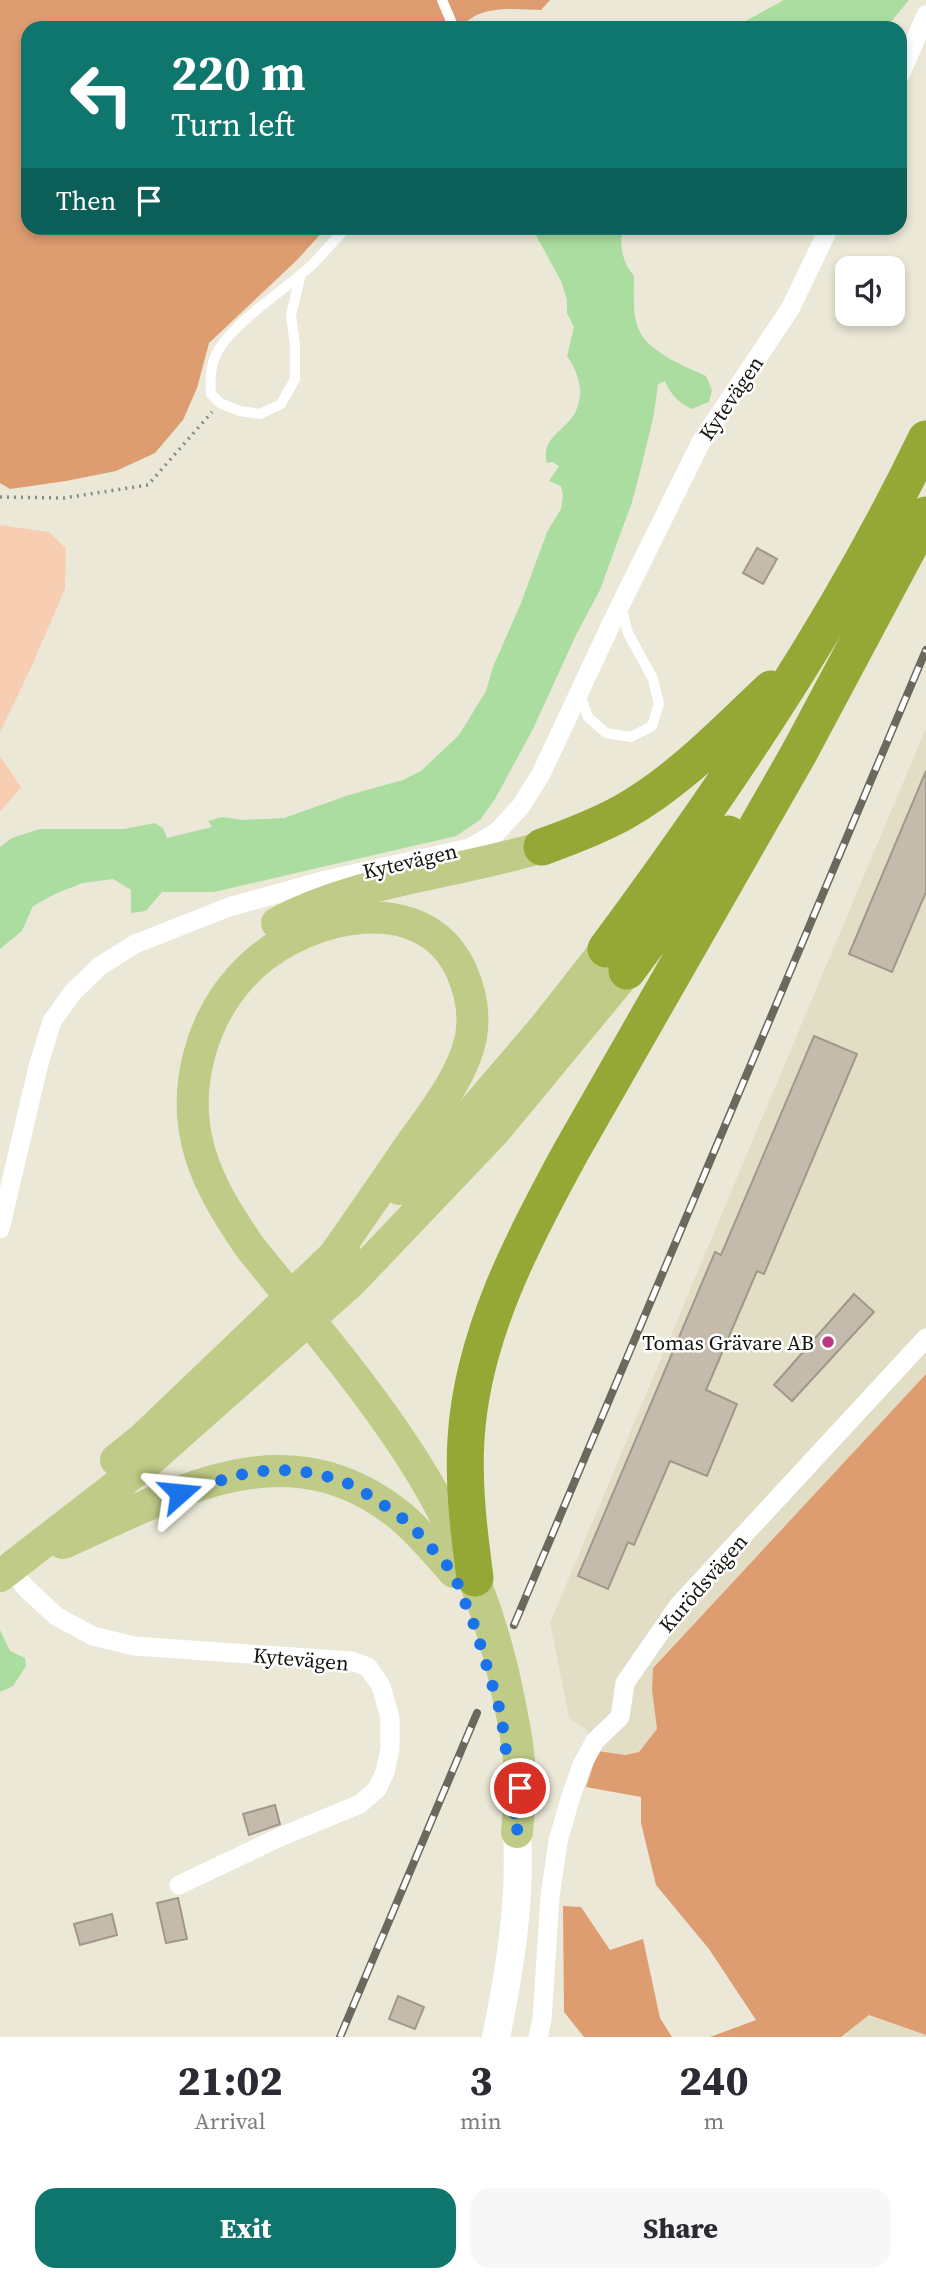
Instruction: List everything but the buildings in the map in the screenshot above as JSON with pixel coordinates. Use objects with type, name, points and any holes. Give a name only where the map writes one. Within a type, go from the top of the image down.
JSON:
[{"type":"highway","points":[[616,960],[691,834],[763,727],[809,652],[897,498],[926,439]]},
{"type":"highway","points":[[464,1575],[467,1428],[478,1368],[491,1321],[513,1266],[565,1161],[799,753],[926,515]]},
{"type":"highway","points":[[616,960],[709,862],[788,745],[880,599]]},
{"type":"highway","points":[[542,847],[602,824],[653,793],[715,743],[809,652]]},
{"type":"main road","points":[[464,1575],[461,1544],[397,1434],[258,1272],[216,1231],[189,1181],[180,1155],[173,1103],[179,1053],[187,1028],[208,986],[240,949],[300,911],[349,894],[542,847]]},
{"type":"main road","points":[[258,1272],[222,1204],[199,1151],[194,1128],[194,1080],[199,1053],[209,1026],[235,985],[254,964],[272,950],[316,928],[359,918],[381,917],[403,921],[423,929],[442,942],[457,963],[468,986],[472,1011],[471,1037],[461,1066],[442,1099],[330,1261]]},
{"type":"main road","points":[[6,1558],[142,1439],[330,1261],[473,1111],[543,1029],[616,960]]},
{"type":"main road","points":[[6,1558],[150,1461],[350,1283],[494,1132],[616,960]]},
{"type":"main road","points":[[6,1558],[191,1489],[238,1475],[290,1470],[337,1479],[377,1500],[399,1515],[464,1575],[492,1628],[512,1713],[517,1749],[520,1788],[517,1832]]},
{"type":"street","points":[[907,59],[926,15]]},
{"type":"street","name":"Kytevägen","points":[[0,1229],[38,1067],[52,1021],[73,992],[100,966],[135,944],[229,907],[326,880],[470,848],[497,832],[521,806],[541,774],[701,442],[790,309],[826,235]]},
{"type":"street","name":"Kurödsvägen","points":[[538,2037],[542,2020],[550,1896],[558,1841],[582,1765],[595,1741],[620,1717],[625,1682],[678,1605],[926,1338]]},
{"type":"street","name":"Kytevägen","points":[[6,1558],[27,1589],[55,1616],[93,1636],[134,1646],[351,1661],[368,1667],[381,1686],[390,1718],[390,1749],[385,1772],[377,1788],[360,1804],[280,1837],[178,1885]]},
{"type":"street","points":[[496,2037],[509,1973],[518,1895],[517,1832]]},
{"type":"lane","points":[[442,0],[451,21]]},
{"type":"lane","points":[[301,274],[291,315],[295,345],[295,379],[281,404],[260,414],[240,411],[220,403],[211,394],[210,379],[215,356],[226,340],[258,309],[301,274],[339,235]]},
{"type":"lane","points":[[579,694],[588,717],[607,733],[631,737],[652,726],[659,704],[653,679],[628,633],[621,604]]},
{"type":"path","points":[[0,497],[64,498],[148,485],[220,403]]},
{"type":"shaded area","points":[[0,0],[550,0],[541,10],[487,11],[467,21],[21,21],[21,235],[320,235],[209,343],[197,388],[183,420],[155,453],[116,471],[66,481],[10,489],[0,483]]},
{"type":"shaded area","points":[[784,0],[909,0],[892,21],[746,21]]},
{"type":"shaded area","points":[[536,235],[622,235],[622,253],[634,276],[634,311],[639,330],[659,352],[706,376],[712,390],[709,402],[691,409],[675,398],[665,381],[658,384],[654,414],[632,502],[600,590],[533,729],[495,799],[480,820],[456,836],[214,892],[162,892],[146,911],[131,913],[131,890],[113,879],[83,883],[33,906],[22,931],[0,949],[0,847],[12,838],[40,829],[124,829],[155,823],[163,828],[167,838],[212,827],[208,821],[222,817],[243,820],[284,818],[349,795],[403,780],[421,771],[459,735],[486,691],[547,532],[561,509],[561,486],[549,481],[559,466],[552,462],[547,463],[547,447],[575,413],[580,391],[575,369],[567,356],[574,327],[567,313],[567,300],[561,281]]},
{"type":"shaded area","points":[[0,525],[49,532],[66,548],[65,589],[0,732]]},
{"type":"shaded area","points":[[926,728],[926,1374],[653,1667],[652,1690],[657,1729],[639,1752],[625,1755],[598,1751],[586,1729],[569,1718],[550,1623]]},
{"type":"shaded area","points":[[0,756],[21,787],[0,812]]},
{"type":"shaded area","points":[[926,1374],[926,2035],[869,2015],[841,2037],[710,2037],[756,2020],[709,1949],[656,1885],[641,1823],[641,1797],[586,1787],[598,1751],[625,1755],[639,1752],[657,1729],[652,1690],[653,1668]]},
{"type":"shaded area","points":[[0,1630],[10,1651],[25,1658],[26,1666],[13,1686],[0,1692]]},
{"type":"shaded area","points":[[563,1906],[581,1907],[610,1950],[643,1939],[660,2018],[672,2037],[584,2037],[564,2012]]},
{"type":"shaded area","points":[[869,2015],[926,2035],[926,2037],[841,2037]]},
{"type":"railway","points":[[514,1625],[926,650]]},
{"type":"railway","points":[[340,2037],[477,1713]]},
{"type":"place","name":"Tomas Grävare AB","points":[[828,1342]]},
{"type":"route","points":[[180,1493],[238,1475],[290,1470],[337,1479],[356,1487],[399,1515],[453,1572],[476,1630],[501,1714],[517,1832],[520,1788]]}]
